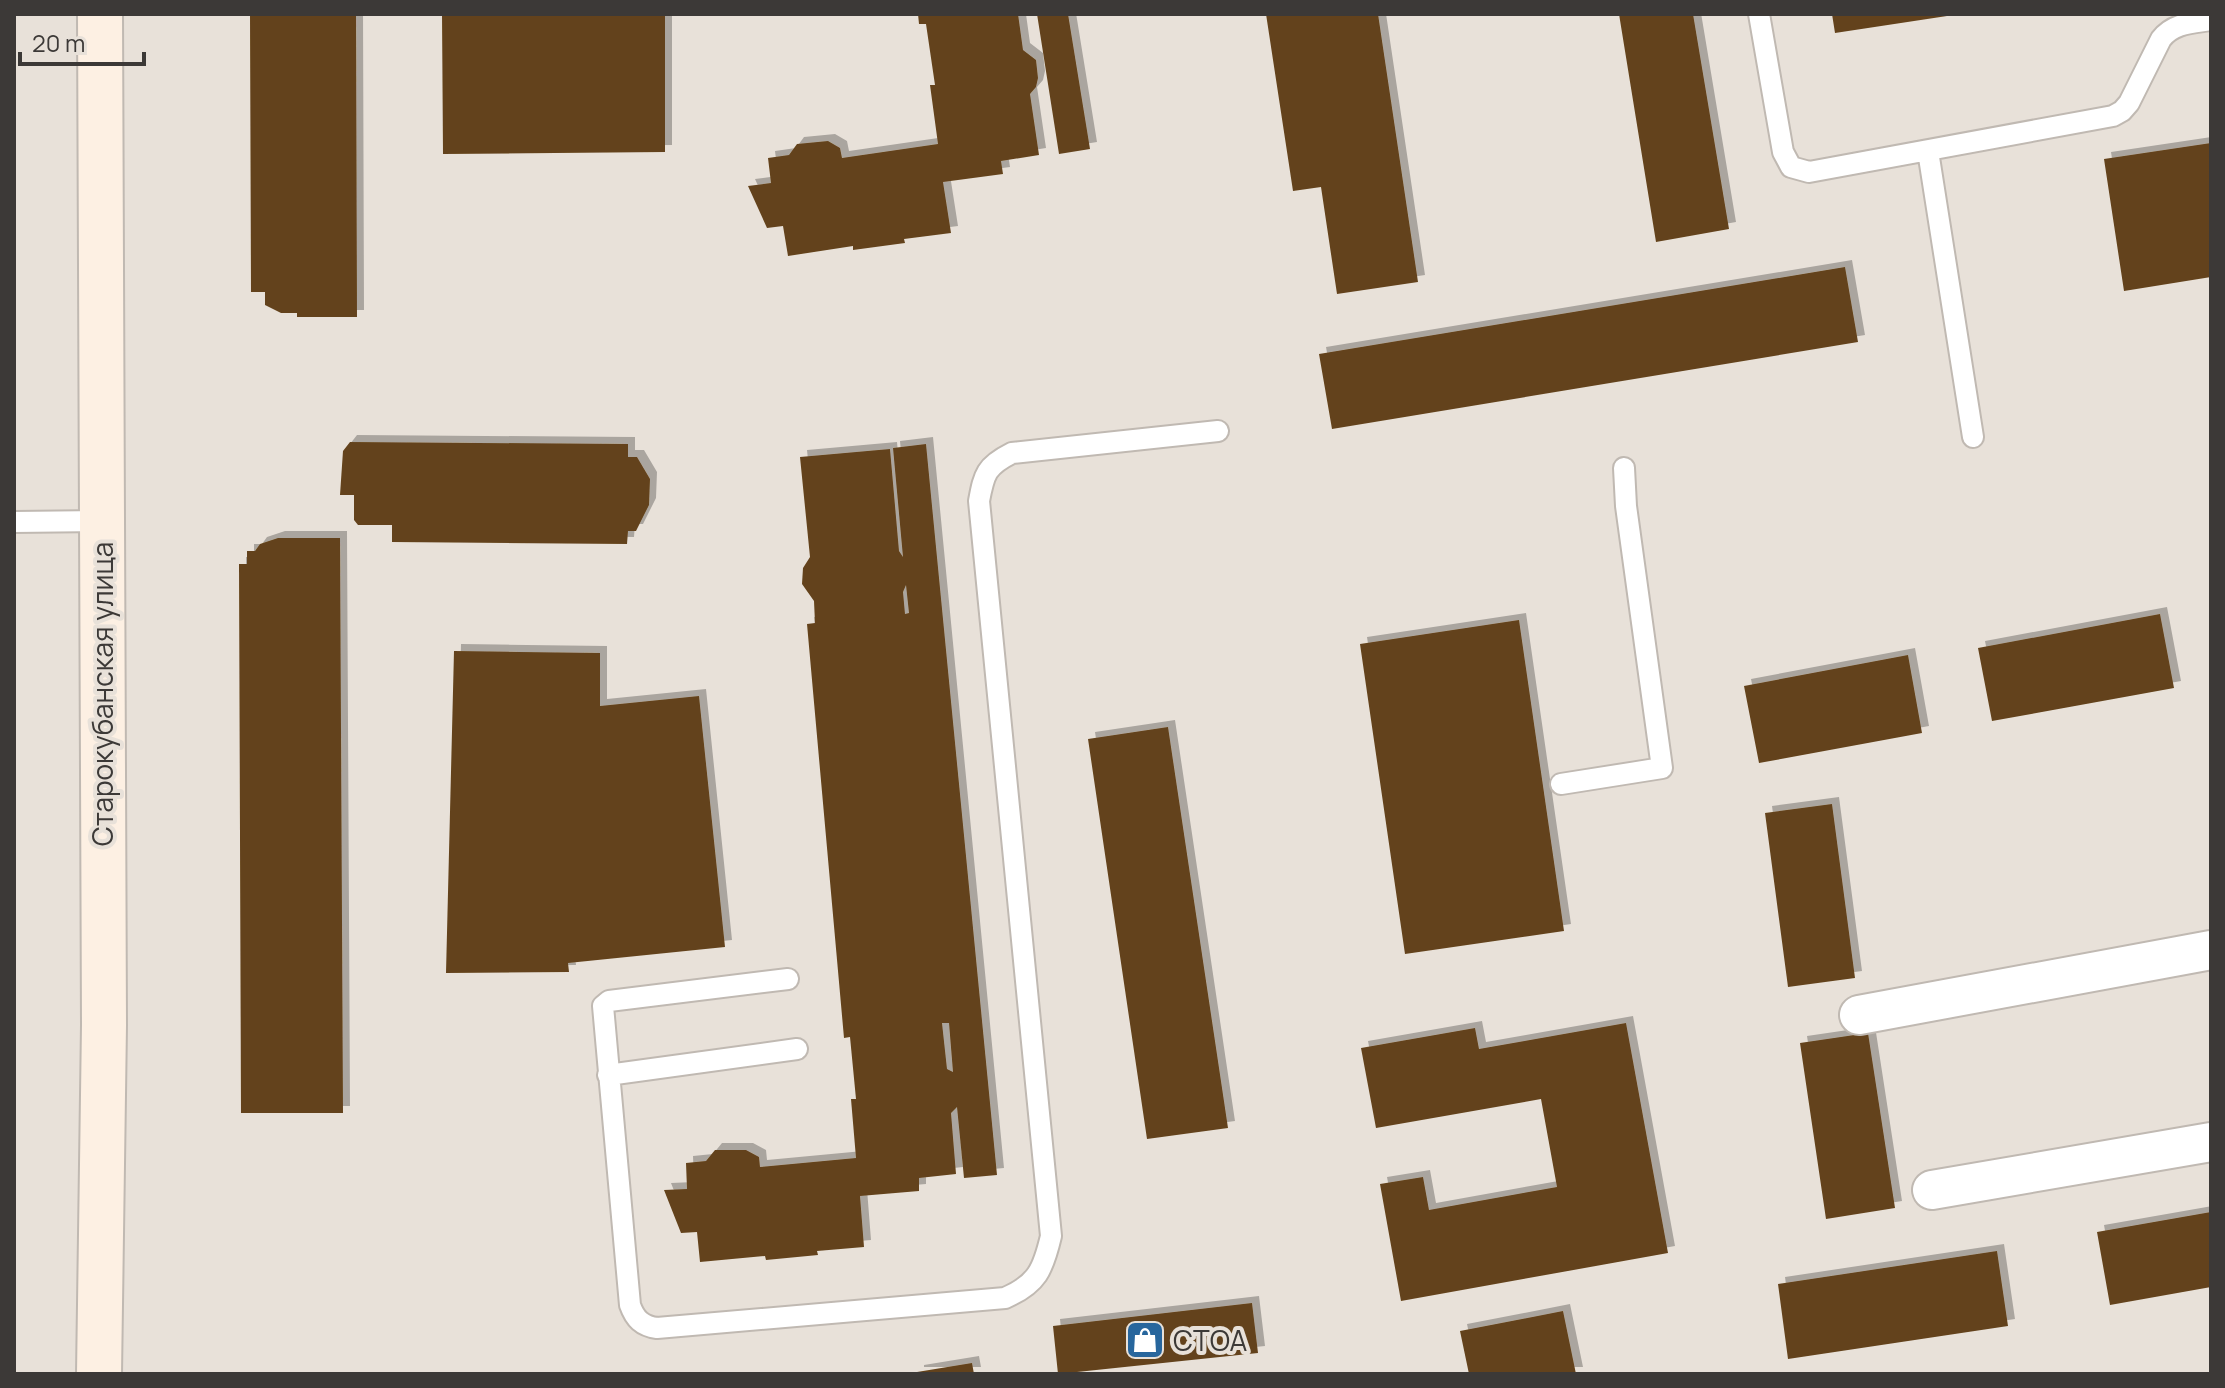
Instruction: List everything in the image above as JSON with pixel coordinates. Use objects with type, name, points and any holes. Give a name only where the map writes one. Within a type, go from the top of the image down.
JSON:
[{"type":"street","name":"Старокубанская улица","points":[[99,1374],[104,1025],[100,14]]},
{"type":"street","points":[[1859,1015],[2211,950]]},
{"type":"street","points":[[1932,1190],[2211,1142]]},
{"type":"lane","points":[[1759,14],[1783,152],[1791,167],[1809,172],[2113,116],[2129,103],[2167,31],[2211,20]]},
{"type":"lane","points":[[1928,151],[1973,437]]},
{"type":"lane","points":[[788,979],[609,1001],[603,1006],[630,1305],[634,1315],[645,1326],[657,1328],[1005,1298],[1027,1289],[1045,1261],[1051,1236],[979,501],[984,476],[994,462],[1012,453],[1218,431]]},
{"type":"lane","points":[[1561,784],[1662,768],[1626,506],[1624,468]]},
{"type":"lane","points":[[14,522],[102,521]]},
{"type":"lane","points":[[608,1075],[797,1049]]},
{"type":"building","points":[[250,14],[356,14],[357,317],[297,317],[297,313],[281,313],[265,305],[265,292],[251,292]]},
{"type":"building","points":[[442,14],[665,14],[665,152],[443,154]]},
{"type":"building","points":[[918,14],[1018,14],[1023,50],[1036,60],[1038,78],[1030,94],[1039,155],[1001,161],[1003,174],[943,182],[951,233],[904,239],[905,243],[853,250],[853,246],[788,256],[783,226],[767,228],[748,186],[771,183],[768,158],[789,155],[797,144],[828,141],[840,148],[842,158],[938,144],[930,85],[935,85],[926,24],[919,24]]},
{"type":"building","points":[[1037,14],[1068,14],[1090,149],[1059,154]]},
{"type":"building","points":[[1266,14],[1378,14],[1418,282],[1337,294],[1321,187],[1293,191]]},
{"type":"building","points":[[1619,14],[1693,14],[1729,229],[1656,242]]},
{"type":"building","points":[[1832,14],[1947,14],[1947,16],[1835,33]]},
{"type":"building","points":[[2211,143],[2211,277],[2124,291],[2104,159]]},
{"type":"building","points":[[1845,267],[1858,342],[1332,429],[1319,354]]},
{"type":"building","points":[[350,442],[628,444],[628,457],[637,457],[650,479],[649,505],[636,531],[628,531],[627,544],[392,542],[392,525],[358,525],[354,520],[354,495],[340,495],[343,451]]},
{"type":"building","points":[[926,444],[997,1175],[964,1178],[957,1107],[951,1113],[956,1174],[919,1178],[919,1191],[860,1196],[864,1247],[766,1260],[765,1256],[700,1262],[697,1232],[681,1233],[664,1190],[687,1189],[686,1163],[706,1161],[715,1150],[746,1150],[759,1157],[760,1167],[856,1158],[851,1099],[856,1099],[850,1037],[844,1038],[807,624],[815,623],[814,601],[802,584],[803,568],[810,557],[800,457],[890,449],[899,551],[903,557],[893,448]],"holes":[[[906,585],[909,613],[905,614],[903,592]],[[942,1023],[949,1023],[953,1072],[947,1069]]]},
{"type":"building","points":[[278,538],[340,538],[343,1113],[241,1113],[239,564],[247,564],[247,551],[255,551],[260,544]]},
{"type":"building","points":[[2160,614],[2174,688],[1992,721],[1978,648]]},
{"type":"building","points":[[1519,620],[1564,931],[1405,954],[1360,644]]},
{"type":"building","points":[[454,651],[600,653],[600,706],[699,696],[725,947],[568,963],[569,972],[446,973]]},
{"type":"building","points":[[1908,655],[1922,733],[1759,763],[1744,686]]},
{"type":"building","points":[[1168,727],[1228,1128],[1147,1139],[1088,739]]},
{"type":"building","points":[[1832,804],[1855,978],[1788,987],[1765,813]]},
{"type":"building","points":[[1626,1023],[1668,1253],[1401,1301],[1380,1184],[1423,1177],[1429,1210],[1557,1187],[1541,1099],[1376,1128],[1361,1048],[1475,1028],[1479,1049]]},
{"type":"building","points":[[1868,1033],[1895,1208],[1826,1219],[1800,1043]]},
{"type":"building","points":[[2211,1212],[2211,1287],[2110,1305],[2097,1232]]},
{"type":"building","points":[[1997,1251],[2008,1326],[1788,1359],[1778,1284]]},
{"type":"building","points":[[1252,1303],[1258,1353],[1058,1374],[1053,1326]]},
{"type":"building","points":[[1563,1311],[1576,1374],[1469,1374],[1460,1331]]},
{"type":"building","points":[[972,1363],[974,1374],[917,1374],[917,1372]]},
{"type":"place","name":"СТОА","points":[[1145,1340]]}]
